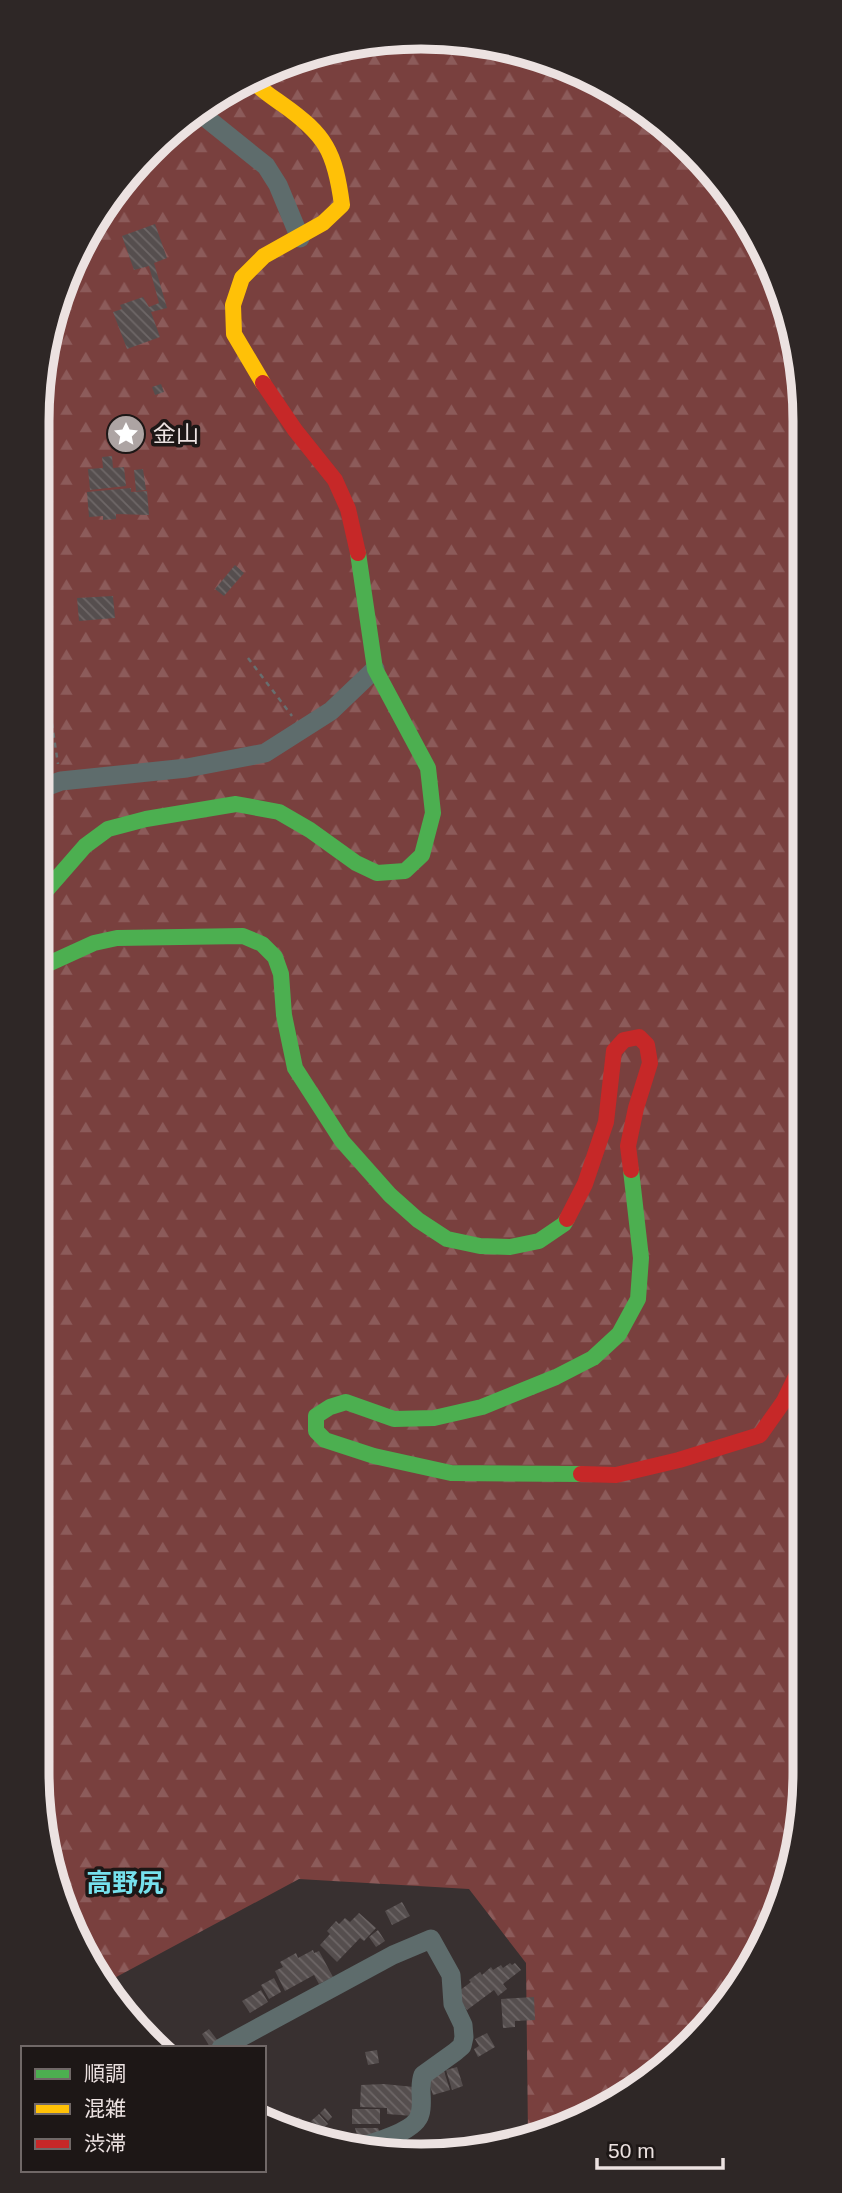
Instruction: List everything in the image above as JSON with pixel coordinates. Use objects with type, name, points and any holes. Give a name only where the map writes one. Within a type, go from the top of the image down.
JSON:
[{"type":"main road","points":[[49,887],[85,846],[108,829],[146,819],[236,804],[278,812],[310,830],[356,863],[377,873],[405,871],[422,855],[433,813],[428,768],[376,670],[357,543],[348,509],[335,480],[295,430],[249,363],[234,334],[233,305],[242,278],[264,256],[323,223],[342,205],[339,175],[333,154],[310,125],[259,86]]},
{"type":"main road","points":[[49,964],[94,943],[117,938],[243,936],[262,944],[275,957],[281,974],[284,1015],[295,1069],[342,1141],[390,1195],[418,1220],[447,1239],[480,1246],[510,1247],[539,1241],[564,1224],[585,1184],[606,1122],[614,1051],[624,1040],[639,1037],[647,1045],[650,1063],[628,1146],[641,1258],[638,1299],[619,1334],[593,1358],[556,1377],[482,1407],[434,1418],[394,1419],[346,1402],[330,1407],[316,1416],[316,1431],[325,1440],[374,1456],[451,1473],[616,1475],[680,1460],[760,1434],[785,1401],[793,1384]]},
{"type":"street","points":[[206,118],[266,166],[278,185],[300,238]]},
{"type":"street","points":[[49,786],[61,781],[187,768],[265,753],[331,711],[376,670]]},
{"type":"street","points":[[225,2046],[393,1955],[430,1939],[451,1975],[453,2004],[463,2025],[462,2046],[423,2075],[420,2082],[421,2114],[418,2120],[398,2134],[376,2141]]},
{"type":"path","points":[[248,658],[303,730]]},
{"type":"path","points":[[49,702],[61,781]]},
{"type":"green space","points":[[397,50],[470,52],[541,69],[586,87],[628,112],[666,141],[701,176],[743,235],[765,279],[786,348],[793,421],[793,1772],[790,1821],[773,1892],[755,1937],[730,1979],[701,2017],[666,2052],[628,2081],[586,2106],[528,2128],[526,1963],[469,1889],[299,1879],[112,1979],[87,1937],[77,1914],[62,1868],[52,1821],[49,1772],[49,421],[52,372],[69,301],[87,256],[99,235],[141,176],[195,126],[256,87],[325,62],[372,52]]},
{"type":"building","points":[[155,224],[167,258],[154,263],[167,308],[151,312],[160,337],[127,349],[113,312],[122,309],[120,305],[143,297],[149,307],[159,303],[149,266],[134,270],[122,236]]},
{"type":"building","points":[[161,384],[164,392],[155,395],[152,387]]},
{"type":"building","points":[[112,456],[113,468],[124,467],[126,486],[90,490],[88,469],[103,468],[102,457]]},
{"type":"building","points":[[143,469],[146,490],[136,491],[134,470]]},
{"type":"building","points":[[131,488],[131,492],[147,491],[149,515],[116,514],[116,519],[103,520],[103,516],[89,517],[87,492]]},
{"type":"building","points":[[235,565],[244,573],[224,596],[215,589]]},
{"type":"building","points":[[113,596],[115,618],[79,621],[77,598]]},
{"type":"building","points":[[402,1902],[410,1916],[392,1925],[385,1911]]},
{"type":"building","points":[[359,1913],[376,1928],[364,1941],[360,1938],[337,1962],[320,1945],[330,1934],[327,1931],[336,1921],[339,1924],[345,1918],[350,1922]]},
{"type":"building","points":[[378,1930],[385,1941],[376,1947],[369,1937]]},
{"type":"building","points":[[313,1950],[314,1953],[319,1951],[333,1977],[319,1984],[314,1975],[285,1991],[275,1971],[283,1967],[280,1962],[296,1953],[298,1958]]},
{"type":"building","points":[[515,1963],[521,1970],[503,1984],[507,1989],[498,1996],[494,1990],[467,2010],[455,1994],[480,1972],[482,1975],[491,1967],[493,1970],[501,1965],[503,1968]]},
{"type":"building","points":[[274,1978],[281,1992],[269,1999],[261,1985]]},
{"type":"building","points":[[261,1990],[268,2002],[250,2013],[242,2001]]},
{"type":"building","points":[[534,1997],[535,2020],[515,2021],[515,2027],[503,2028],[501,1999]]},
{"type":"building","points":[[209,2029],[218,2041],[209,2046],[202,2034]]},
{"type":"building","points":[[487,2033],[495,2047],[478,2057],[474,2049],[479,2046],[475,2039]]},
{"type":"building","points":[[377,2050],[379,2063],[368,2065],[365,2052]]},
{"type":"building","points":[[457,2067],[463,2086],[452,2090],[446,2070]]},
{"type":"building","points":[[444,2071],[450,2090],[433,2095],[427,2077]]},
{"type":"building","points":[[361,2085],[414,2087],[413,2116],[387,2114],[387,2108],[360,2107]]},
{"type":"building","points":[[325,2108],[332,2117],[328,2121],[320,2113]]},
{"type":"building","points":[[352,2109],[380,2109],[380,2124],[352,2124]]},
{"type":"building","points":[[319,2114],[328,2124],[321,2130],[311,2121]]},
{"type":"building","points":[[298,2117],[314,2128],[301,2124],[295,2122]]},
{"type":"building","points":[[355,2128],[378,2128],[381,2135],[366,2140],[358,2139]]},
{"type":"traffic: fast","points":[[49,887],[85,846],[108,829],[146,819],[236,804],[279,812],[310,830],[356,863],[377,873],[405,871],[422,855],[433,813],[428,768],[375,669],[358,553]]},
{"type":"traffic: fast","points":[[49,964],[94,943],[117,938],[243,936],[262,944],[275,957],[281,974],[284,1015],[295,1068],[342,1141],[390,1195],[418,1220],[447,1239],[480,1246],[510,1247],[539,1241],[567,1219]]},
{"type":"traffic: fast","points":[[581,1474],[451,1473],[374,1456],[325,1440],[316,1431],[316,1416],[330,1407],[346,1402],[394,1419],[434,1418],[482,1407],[556,1377],[593,1358],[619,1334],[638,1299],[641,1258],[631,1170]]},
{"type":"traffic: slow","points":[[259,86],[309,125],[326,146],[336,171],[342,205],[323,223],[264,256],[242,278],[233,305],[234,334],[263,383]]},
{"type":"traffic: jam","points":[[263,383],[295,430],[335,480],[348,509],[358,553]]},
{"type":"traffic: jam","points":[[567,1219],[585,1184],[606,1122],[614,1051],[624,1040],[639,1037],[647,1045],[650,1063],[628,1146],[631,1170]]},
{"type":"traffic: jam","points":[[581,1474],[616,1475],[679,1460],[760,1435],[784,1401],[793,1383]]},
{"type":"place","name":"金山","points":[[126,434]]},
{"type":"district","name":"高野尻","points":[[125,1883]]}]
